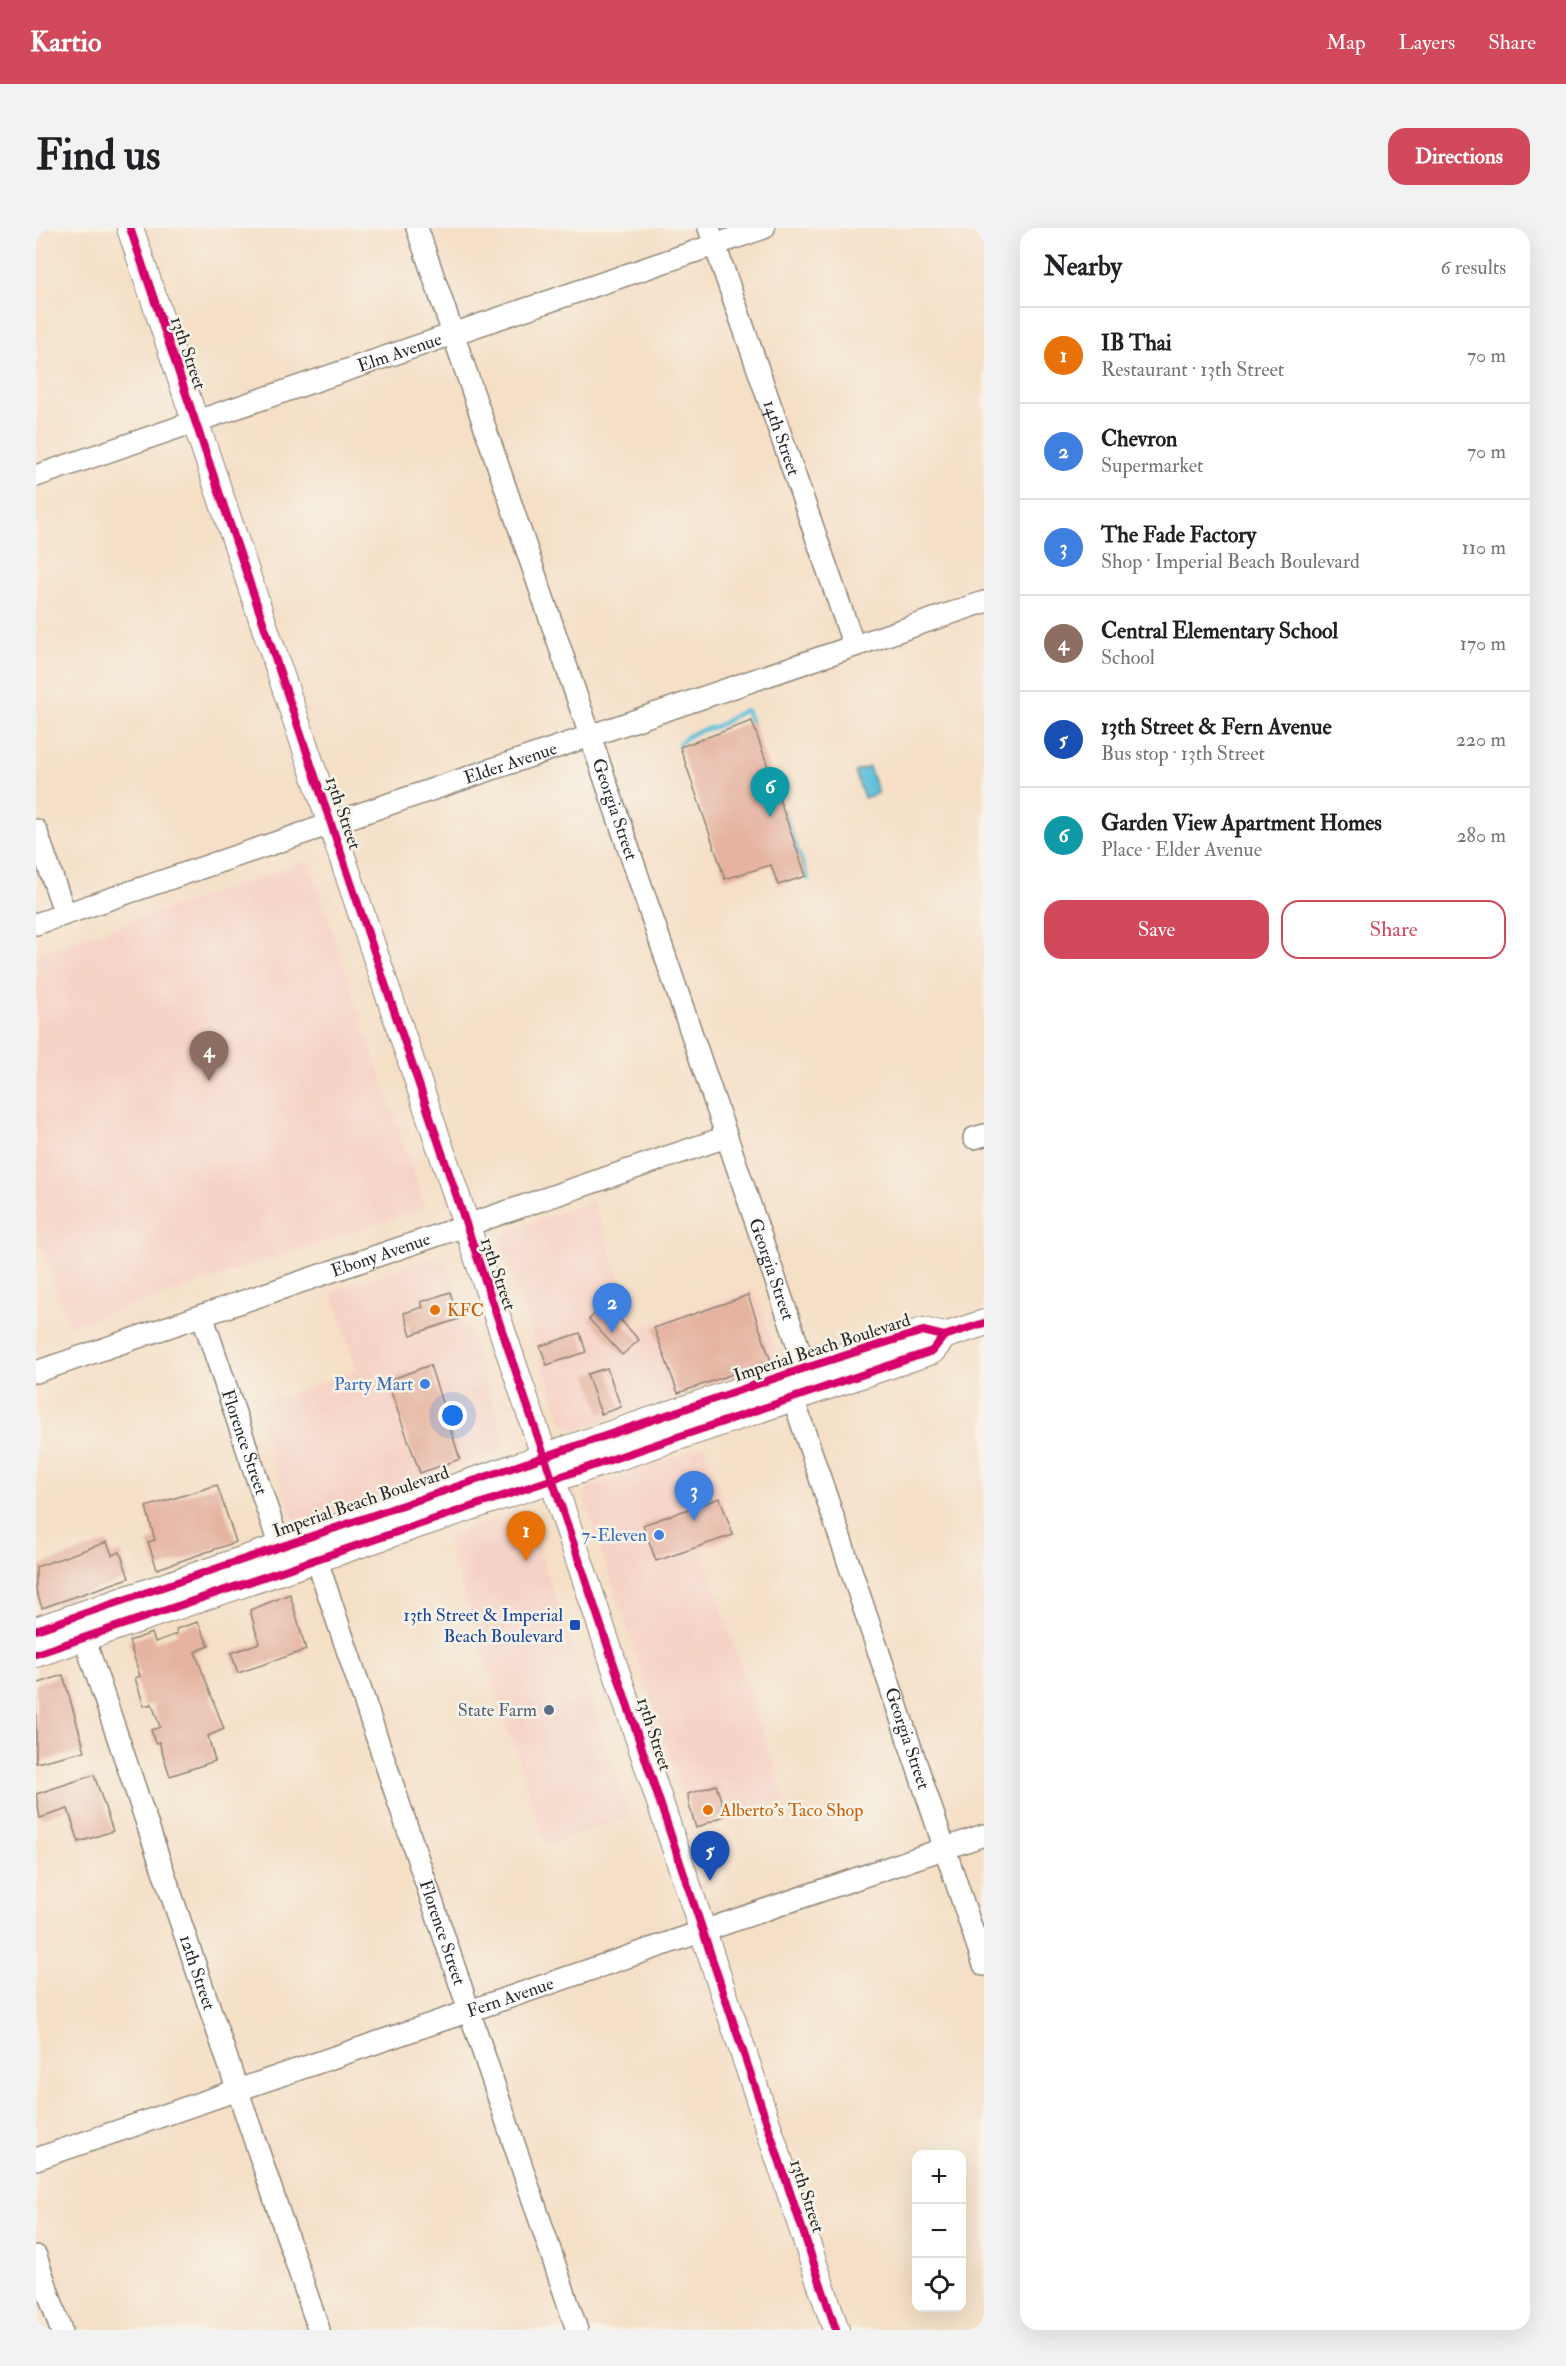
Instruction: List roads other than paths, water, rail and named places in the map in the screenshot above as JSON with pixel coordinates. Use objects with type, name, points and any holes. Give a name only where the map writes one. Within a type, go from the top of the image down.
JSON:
[{"type":"main road","name":"13th Street","points":[[130,228],[836,2330]]},
{"type":"main road","name":"Imperial Beach Boulevard","points":[[36,1654],[81,1627],[313,1547],[544,1455],[799,1382],[932,1350],[944,1336],[984,1323]]},
{"type":"main road","name":"Imperial Beach Boulevard","points":[[313,1547],[552,1479],[799,1382]]},
{"type":"main road","name":"Imperial Beach Boulevard","points":[[36,1630],[81,1627]]},
{"type":"street","name":"Georgia Street","points":[[417,228],[726,1137],[799,1382],[945,1849],[984,1965]]},
{"type":"street","name":"Elm Avenue","points":[[36,476],[453,334],[712,236],[764,228]]},
{"type":"street","name":"14th Street","points":[[712,236],[854,646]]},
{"type":"street","name":"Elder Avenue","points":[[36,924],[984,602]]},
{"type":"street","points":[[36,830],[65,914]]},
{"type":"street","name":"Ebony Avenue","points":[[36,1372],[726,1137]]},
{"type":"street","name":"Florence Street","points":[[201,1315],[284,1557]]},
{"type":"street","name":"Florence Street","points":[[313,1547],[577,2330]]},
{"type":"street","name":"12th Street","points":[[81,1627],[319,2330]]},
{"type":"street","name":"Fern Avenue","points":[[36,2158],[984,1835]]},
{"type":"street","points":[[36,2256],[61,2330]]},
{"type":"water","points":[[869,767],[878,793],[864,798],[855,772]]},
{"type":"waterway","points":[[679,744],[692,734],[721,724],[746,710],[752,725]]},
{"type":"waterway","points":[[783,811],[808,879]]},
{"type":"place","name":"Garden View Apartment Homes","points":[[770,817]]},
{"type":"place","name":"Central Elementary School","points":[[209,1081]]},
{"type":"place","name":"KFC","points":[[435,1310]]},
{"type":"place","name":"Chevron","points":[[612,1333]]},
{"type":"place","name":"Party Mart","points":[[425,1384]]},
{"type":"place","name":"The Fade Factory","points":[[694,1521]]},
{"type":"place","name":"7-Eleven","points":[[659,1535]]},
{"type":"place","name":"IB Thai","points":[[526,1561]]},
{"type":"place","name":"13th Street & Imperial Beach Boulevard","points":[[575,1625]]},
{"type":"place","name":"State Farm","points":[[549,1710]]},
{"type":"place","name":"Alberto's Taco Shop","points":[[708,1810]]},
{"type":"place","name":"13th Street & Fern Avenue","points":[[710,1881]]}]
